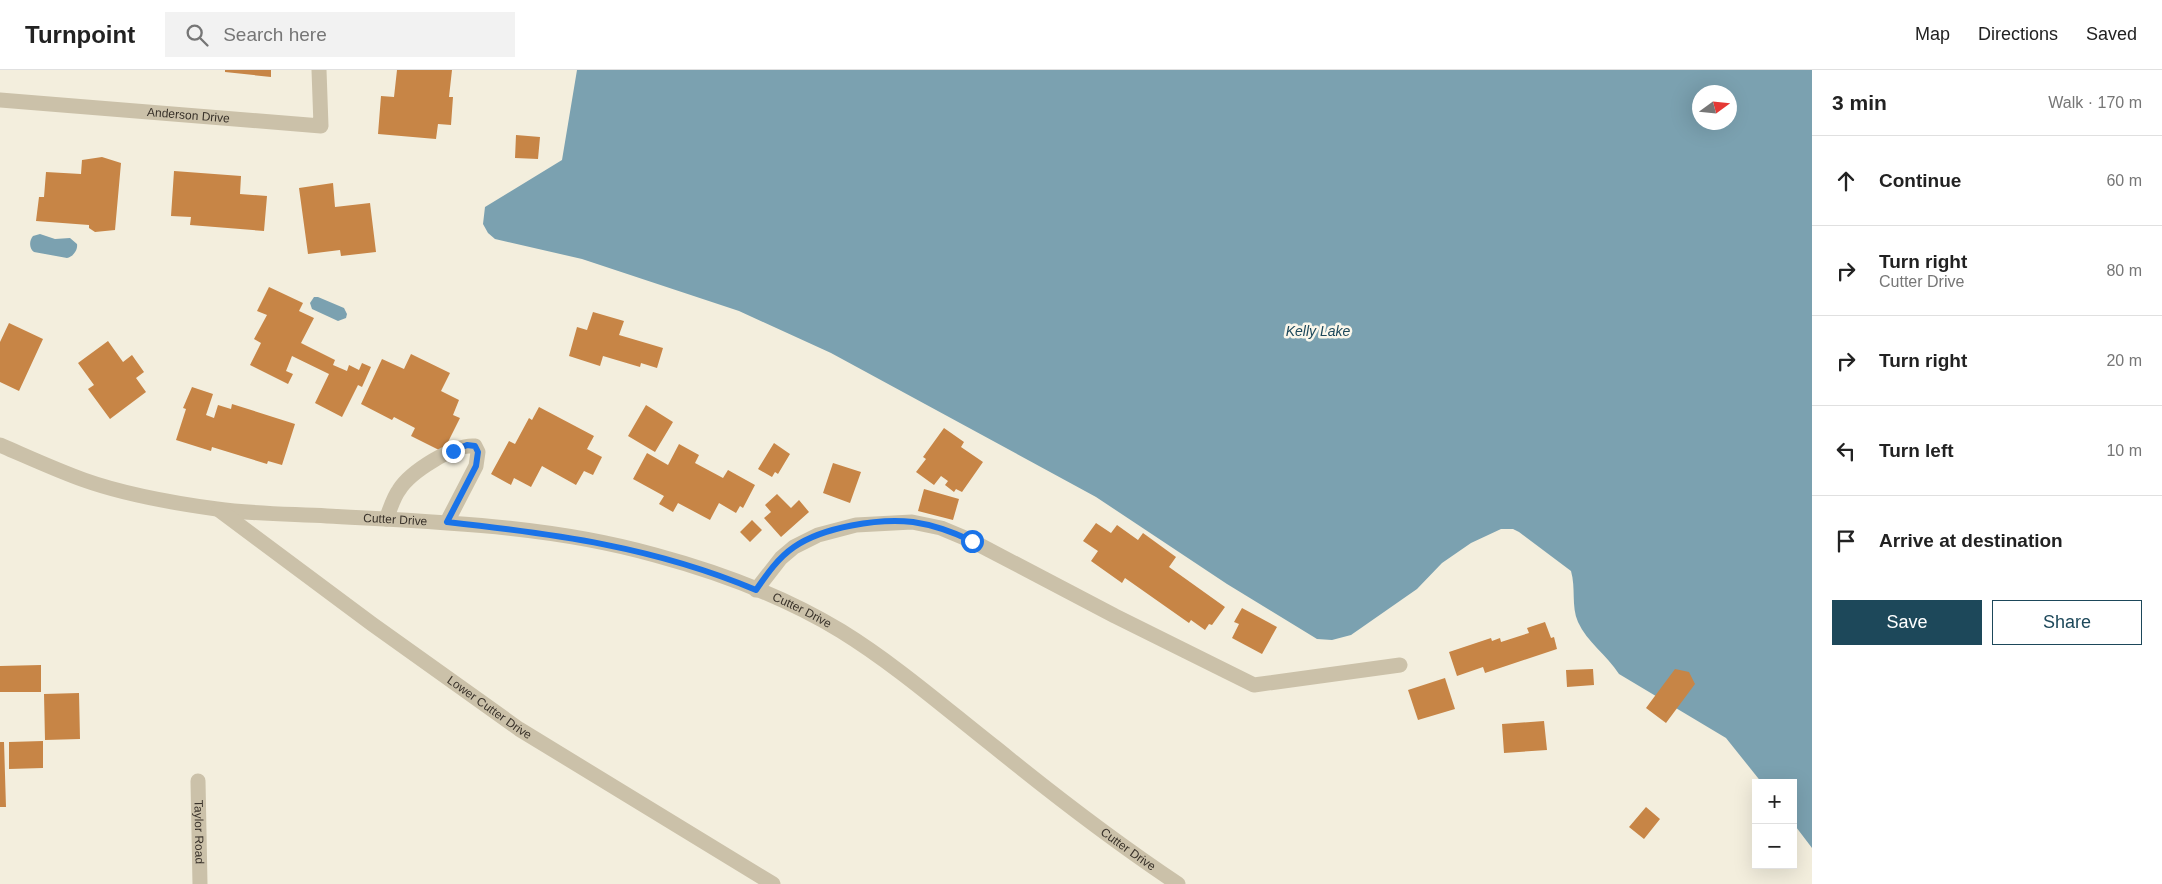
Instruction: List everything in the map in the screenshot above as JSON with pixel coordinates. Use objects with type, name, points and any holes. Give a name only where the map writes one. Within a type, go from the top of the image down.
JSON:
[{"type":"street","name":"Anderson Drive","points":[[0,100],[321,126],[319,70]]},
{"type":"street","name":"Cutter Drive","points":[[0,445],[106,487],[220,510],[447,522],[536,532],[613,545],[694,566],[756,590],[816,617],[862,645],[1050,791],[1178,884]]},
{"type":"street","points":[[386,519],[398,490],[415,472],[453,451],[467,445],[475,446],[478,452],[476,466],[447,522]]},
{"type":"street","name":"Lower Cutter Drive","points":[[220,510],[372,624],[519,729],[773,884]]},
{"type":"street","points":[[756,590],[782,558],[794,547],[818,535],[856,525],[912,522],[941,528],[972,541],[1107,612],[1254,685],[1400,665]]},
{"type":"street","name":"Taylor Road","points":[[198,781],[200,884]]},
{"type":"water","name":"Kelly Lake","points":[[577,70],[1812,70],[1812,848],[1797,828],[1797,779],[1759,779],[1726,738],[1619,674],[1587,636],[1578,622],[1571,571],[1513,529],[1501,529],[1471,543],[1442,563],[1417,589],[1351,635],[1332,640],[1317,639],[1227,584],[1096,497],[831,353],[739,311],[582,259],[495,239],[488,233],[483,224],[485,207],[562,160]]},
{"type":"water","points":[[40,234],[55,239],[70,238],[77,244],[76,251],[67,258],[34,252],[30,246],[31,240],[33,236]]},
{"type":"water","points":[[314,297],[344,308],[347,314],[346,318],[338,321],[312,309],[310,303]]},
{"type":"building","points":[[225,70],[271,70],[271,77],[225,72]]},
{"type":"building","points":[[397,70],[452,70],[449,97],[453,97],[451,125],[438,124],[436,139],[378,134],[381,96],[394,97]]},
{"type":"building","points":[[516,135],[540,137],[538,159],[515,158]]},
{"type":"building","points":[[102,157],[121,163],[115,230],[95,232],[89,228],[89,225],[36,221],[39,197],[44,197],[46,172],[81,174],[82,160]]},
{"type":"building","points":[[174,171],[241,176],[240,194],[267,196],[264,231],[190,225],[191,217],[171,216]]},
{"type":"building","points":[[333,183],[335,207],[370,203],[376,252],[341,256],[340,250],[308,254],[299,188]]},
{"type":"building","points":[[269,287],[303,303],[299,311],[314,318],[301,343],[335,360],[333,365],[347,371],[349,365],[359,370],[362,363],[371,367],[362,387],[358,385],[342,417],[315,403],[329,374],[292,356],[286,371],[293,374],[288,384],[250,365],[261,343],[254,339],[267,315],[257,311]]},
{"type":"building","points":[[593,312],[624,321],[619,335],[663,348],[657,368],[641,363],[640,367],[603,356],[600,366],[569,356],[577,327],[587,330]]},
{"type":"building","points":[[9,323],[43,339],[19,391],[0,382],[0,342]]},
{"type":"building","points":[[108,341],[123,362],[132,355],[144,372],[136,378],[146,392],[110,419],[88,389],[94,385],[78,363]]},
{"type":"building","points":[[411,354],[450,373],[441,391],[459,400],[453,415],[460,418],[443,452],[411,436],[415,428],[394,417],[392,420],[361,404],[382,359],[404,369]]},
{"type":"building","points":[[192,387],[213,394],[206,415],[214,418],[218,405],[231,409],[232,404],[295,424],[282,465],[268,461],[267,464],[212,447],[211,451],[176,440],[186,409],[183,408]]},
{"type":"building","points":[[646,405],[673,422],[655,452],[628,436]]},
{"type":"building","points":[[539,407],[594,436],[587,449],[602,457],[593,475],[584,471],[576,485],[542,466],[531,487],[514,478],[511,485],[491,474],[509,441],[515,444],[529,418],[532,420]]},
{"type":"building","points":[[944,428],[964,442],[961,447],[983,462],[962,492],[956,489],[954,492],[945,485],[948,481],[941,476],[934,485],[916,472],[926,459],[923,457]]},
{"type":"building","points":[[774,443],[790,454],[778,474],[775,472],[772,477],[758,469]]},
{"type":"building","points":[[679,444],[699,455],[695,463],[723,478],[728,470],[755,485],[743,508],[740,506],[736,513],[719,503],[710,520],[678,503],[673,512],[659,504],[664,496],[633,479],[647,453],[668,465]]},
{"type":"building","points":[[833,463],[861,472],[850,503],[823,493]]},
{"type":"building","points":[[924,489],[959,499],[953,520],[918,511]]},
{"type":"building","points":[[777,494],[791,508],[799,500],[809,512],[781,537],[764,518],[771,512],[765,505]]},
{"type":"building","points":[[752,520],[762,530],[750,542],[740,532]]},
{"type":"building","points":[[1096,523],[1111,533],[1117,525],[1138,540],[1143,533],[1176,557],[1169,567],[1225,607],[1212,625],[1209,624],[1205,630],[1191,620],[1189,623],[1125,578],[1122,583],[1091,561],[1098,551],[1083,541]]},
{"type":"building","points":[[1242,608],[1277,627],[1262,654],[1232,638],[1239,624],[1234,622]]},
{"type":"building","points":[[1545,622],[1551,638],[1554,637],[1557,649],[1485,673],[1483,667],[1457,676],[1449,652],[1491,638],[1492,641],[1500,638],[1501,642],[1529,633],[1527,628]]},
{"type":"building","points":[[41,665],[41,692],[0,692],[0,666]]},
{"type":"building","points":[[1593,669],[1594,685],[1567,687],[1566,670]]},
{"type":"building","points":[[1675,669],[1689,672],[1695,684],[1666,723],[1646,708]]},
{"type":"building","points":[[1445,678],[1455,709],[1418,720],[1408,690]]},
{"type":"building","points":[[79,693],[80,739],[45,740],[44,694]]},
{"type":"building","points":[[1544,721],[1547,750],[1504,753],[1502,724]]},
{"type":"building","points":[[43,741],[43,768],[9,769],[9,742]]},
{"type":"building","points":[[0,742],[4,742],[6,807],[0,807]]},
{"type":"building","points":[[1646,807],[1660,819],[1644,839],[1629,827]]},
{"type":"route","points":[[453,451],[467,445],[475,446],[478,452],[476,466],[447,522],[536,532],[613,545],[694,566],[756,590],[770,570],[794,547],[818,535],[850,526],[912,522],[941,528],[972,541]]}]
